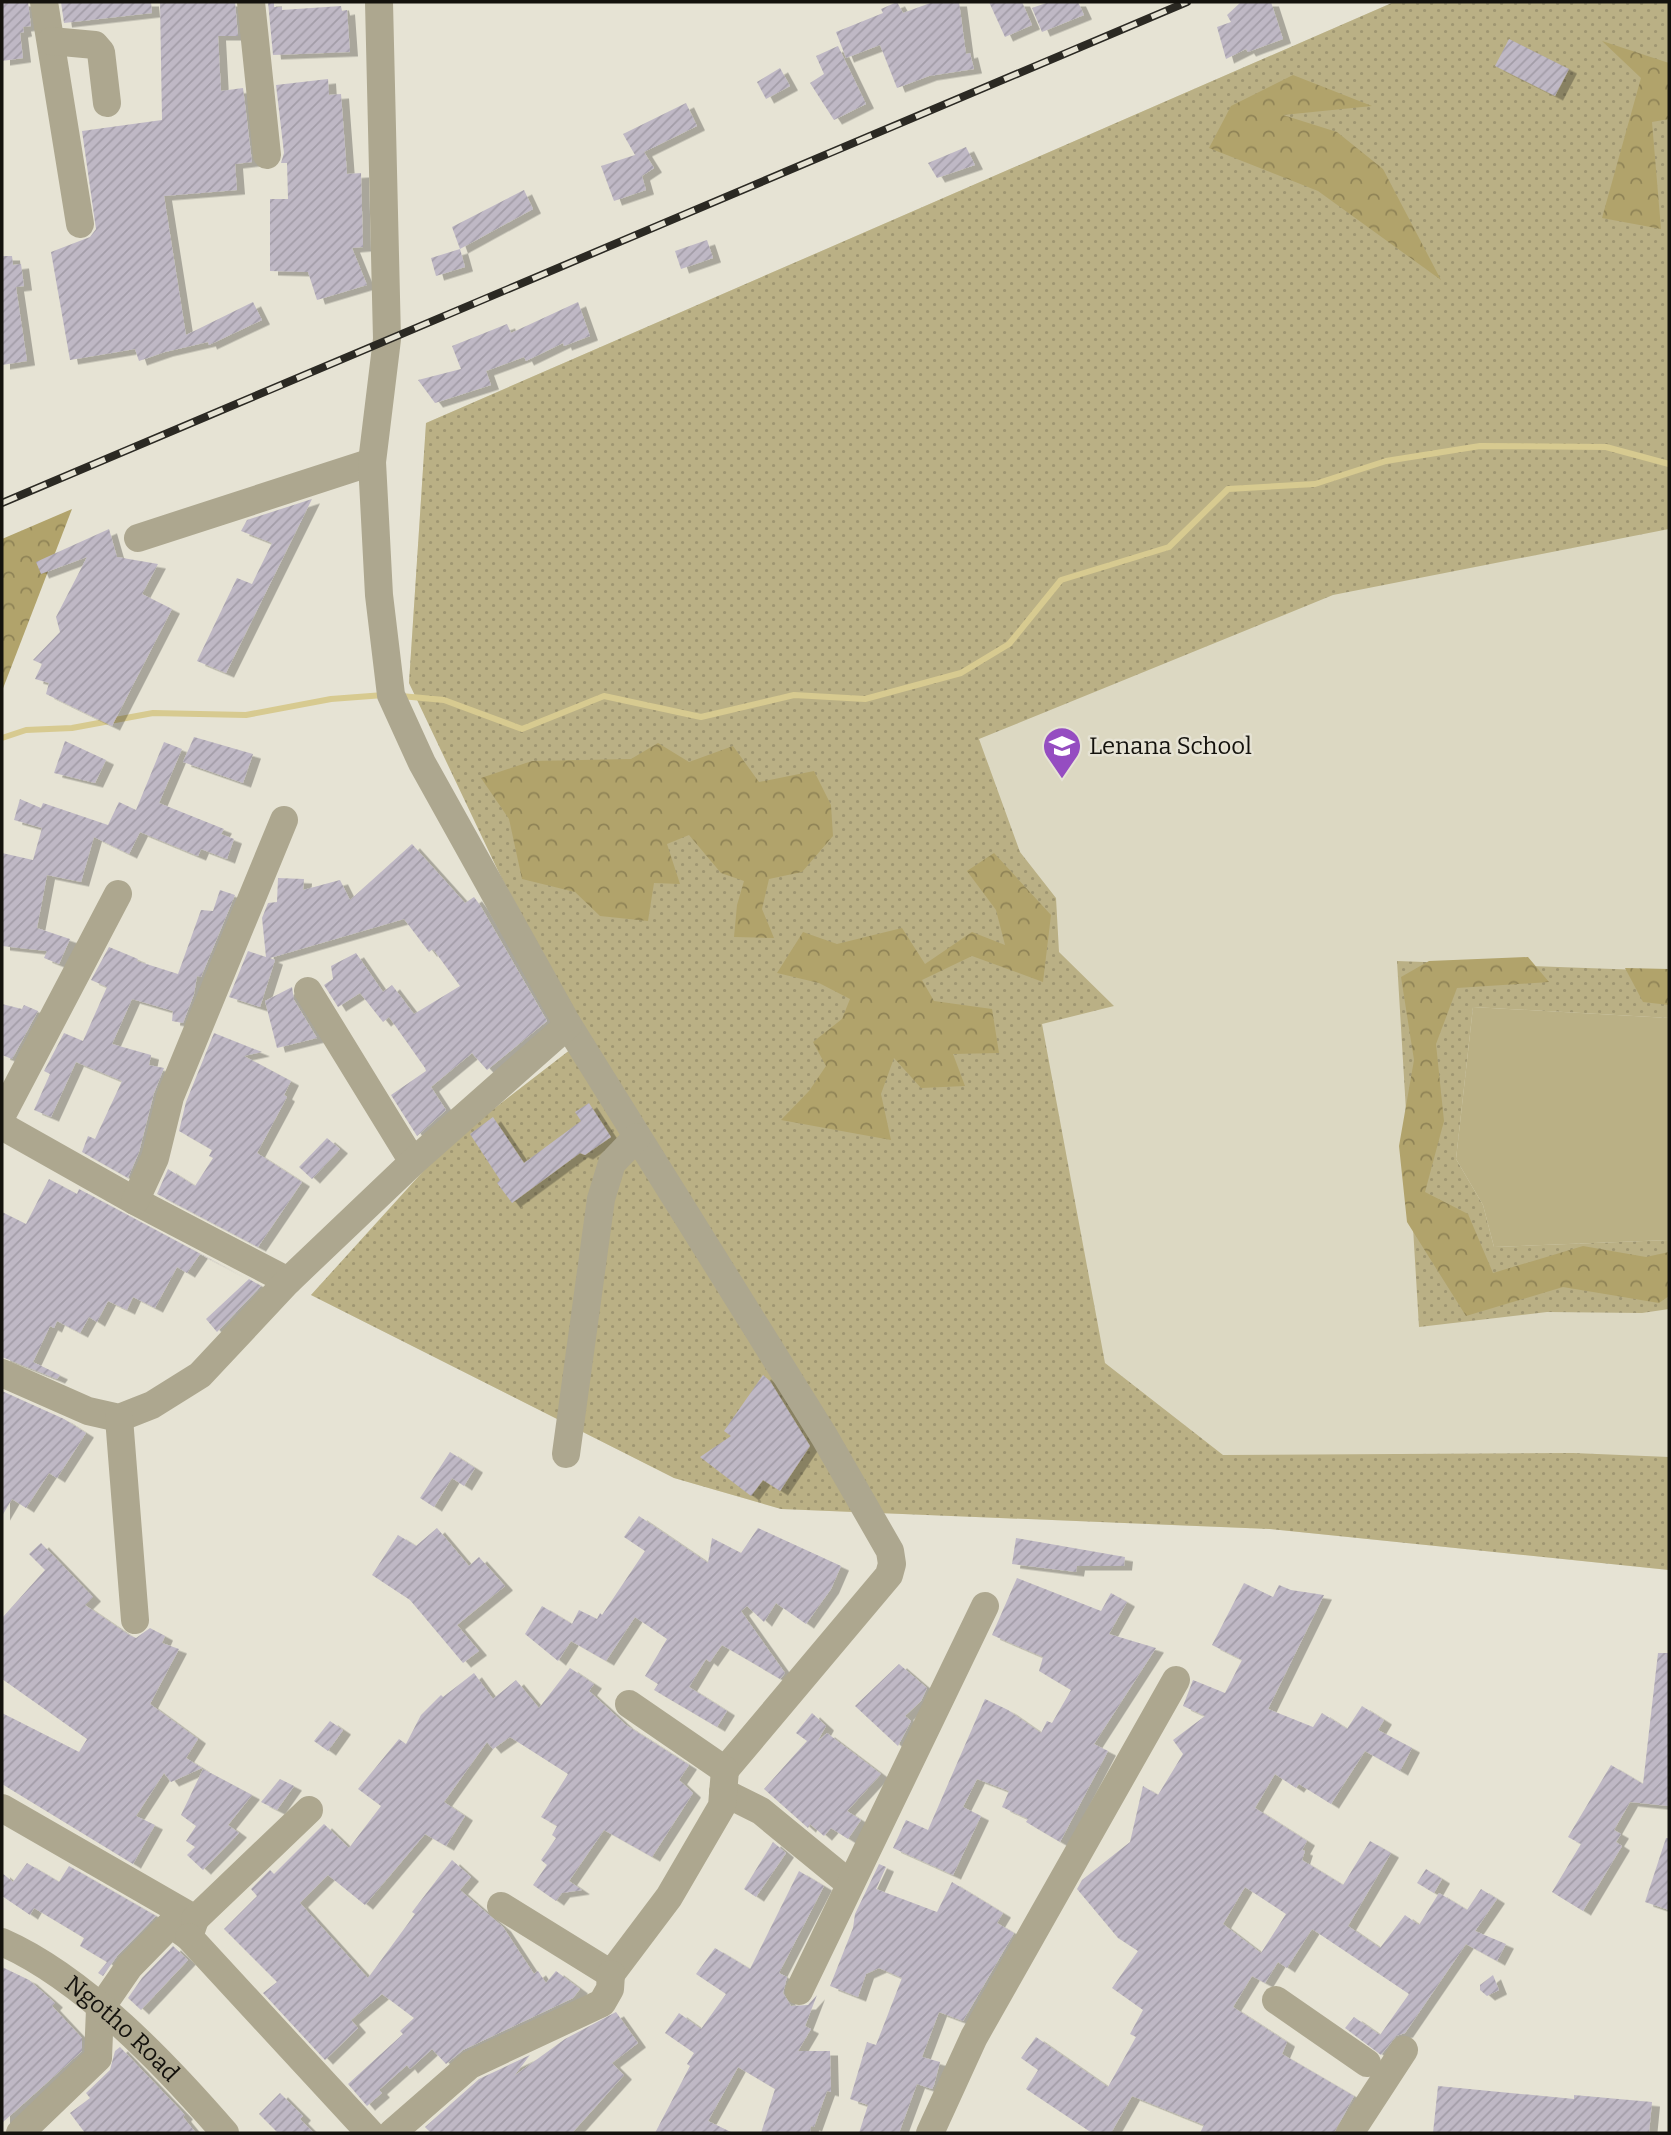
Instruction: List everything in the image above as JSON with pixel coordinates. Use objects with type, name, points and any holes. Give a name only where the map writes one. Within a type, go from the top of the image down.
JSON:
[{"type":"street","points":[[44,2],[80,224]]},
{"type":"street","points":[[251,2],[267,155]]},
{"type":"street","points":[[379,2],[387,339],[372,462],[379,595],[391,695],[422,763],[568,1025],[824,1436],[884,1537],[892,1564],[889,1575],[724,1781],[722,1806],[669,1897],[611,1974],[610,1989],[602,2003],[470,2065],[392,2133]]},
{"type":"street","points":[[51,41],[95,45],[101,52],[107,103]]},
{"type":"street","points":[[138,538],[372,462]]},
{"type":"street","points":[[135,1201],[155,1158],[170,1097],[284,820]]},
{"type":"street","points":[[2,1115],[118,894]]},
{"type":"street","points":[[308,991],[413,1162]]},
{"type":"street","points":[[2,1373],[88,1411],[119,1418],[152,1405],[200,1375],[288,1281],[413,1162],[568,1025]]},
{"type":"street","points":[[2,1126],[135,1201],[288,1281]]},
{"type":"street","points":[[566,1454],[601,1199],[612,1163],[638,1137]]},
{"type":"street","points":[[119,1418],[135,1620]]},
{"type":"street","points":[[799,1991],[985,1606]]},
{"type":"street","points":[[930,2133],[974,2037],[1176,1680]]},
{"type":"street","points":[[629,1704],[850,1884]]},
{"type":"street","points":[[2,1808],[192,1928],[370,2133]]},
{"type":"street","points":[[192,1928],[309,1810]]},
{"type":"street","points":[[501,1906],[611,1974]]},
{"type":"street","points":[[20,2133],[98,2058],[100,2009],[129,1967],[171,1924],[192,1928]]},
{"type":"street","name":"Ngotho Road","points":[[2,1942],[65,1979],[155,2056],[225,2133]]},
{"type":"street","points":[[1276,2000],[1367,2063]]},
{"type":"street","points":[[1350,2133],[1404,2050]]},
{"type":"shaded area","name":"Lenana School","points":[[1394,2],[1669,2],[1669,1570],[1270,1529],[781,1509],[674,1478],[311,1295],[447,1145],[588,1036],[409,683],[426,423]]},
{"type":"shaded area","name":"Lenana School","points":[[1394,2],[1669,2],[1669,529],[1333,595],[979,739],[1020,852],[1056,898],[1059,952],[1114,1006],[1042,1024],[1105,1363],[1223,1455],[1573,1453],[1669,1457],[1669,1570],[1270,1529],[781,1509],[674,1478],[311,1295],[447,1145],[588,1036],[501,877],[409,683],[426,423]]},
{"type":"shaded area","points":[[1397,961],[1669,971],[1669,1018],[1473,1007],[1456,1159],[1483,1205],[1494,1247],[1669,1240],[1669,1309],[1642,1313],[1547,1312],[1419,1327]]},
{"type":"shaded area","points":[[1473,1007],[1669,1018],[1669,1240],[1494,1247],[1483,1205],[1456,1159]]},
{"type":"green space","points":[[1602,41],[1669,63],[1669,119],[1652,122],[1661,229],[1602,218],[1641,78]]},
{"type":"green space","points":[[1293,75],[1372,106],[1283,115],[1337,132],[1383,169],[1441,280],[1318,191],[1209,148],[1231,106]]},
{"type":"green space","points":[[72,509],[2,691],[2,539]]},
{"type":"green space","points":[[658,743],[689,762],[733,746],[759,782],[814,771],[831,805],[833,836],[802,872],[769,879],[762,909],[774,938],[734,937],[737,905],[744,881],[721,873],[689,835],[667,844],[680,884],[654,883],[648,921],[600,916],[575,892],[522,879],[509,819],[481,778],[532,761],[631,759]]},
{"type":"green space","points":[[994,853],[1051,915],[1043,982],[972,956],[922,980],[934,1001],[992,1009],[999,1053],[953,1054],[965,1086],[921,1088],[894,1058],[881,1094],[891,1140],[781,1120],[809,1091],[826,1066],[813,1042],[842,1019],[850,999],[819,983],[777,973],[803,932],[837,944],[902,928],[925,964],[972,932],[1005,945],[996,910],[967,871]]},
{"type":"green space","points":[[1528,957],[1549,982],[1457,988],[1436,1044],[1444,1121],[1425,1192],[1468,1214],[1493,1273],[1583,1246],[1646,1257],[1669,1252],[1669,1296],[1659,1303],[1563,1287],[1466,1316],[1407,1222],[1399,1146],[1414,1060],[1401,977],[1429,961]]},
{"type":"green space","points":[[1625,968],[1669,969],[1669,1005],[1643,1002]]},
{"type":"building","points":[[2,2],[28,2],[31,26],[23,27],[24,32],[20,33],[23,58],[2,61]]},
{"type":"building","points":[[61,2],[151,2],[152,13],[64,23]]},
{"type":"building","points":[[160,2],[235,2],[238,36],[218,36],[221,91],[243,88],[252,162],[235,164],[237,190],[164,196],[186,335],[253,302],[262,320],[209,345],[208,342],[139,361],[135,349],[70,360],[51,252],[90,237],[96,229],[82,131],[162,120]]},
{"type":"building","points":[[268,2],[274,2],[274,7],[282,7],[282,10],[341,6],[342,11],[347,10],[350,52],[273,55]]},
{"type":"building","points":[[897,2],[903,13],[933,2],[959,2],[966,54],[970,53],[974,69],[929,76],[897,88],[880,45],[846,58],[836,32],[883,13],[881,9]]},
{"type":"building","points":[[989,2],[1022,2],[1032,25],[1005,37]]},
{"type":"building","points":[[1049,2],[1078,2],[1084,15],[1042,32],[1032,8]]},
{"type":"building","points":[[1241,2],[1271,2],[1283,39],[1248,52],[1246,49],[1226,59],[1217,27],[1231,22],[1227,15]]},
{"type":"building","points":[[1509,39],[1569,69],[1555,96],[1495,66]]},
{"type":"building","points":[[838,46],[866,104],[834,120],[810,83],[824,74],[816,56]]},
{"type":"building","points":[[780,68],[790,86],[766,99],[757,82]]},
{"type":"building","points":[[328,79],[329,95],[341,94],[347,174],[361,173],[363,247],[352,248],[367,285],[317,300],[308,272],[270,271],[270,199],[288,199],[287,163],[281,163],[284,153],[276,85]]},
{"type":"building","points":[[686,103],[697,126],[644,152],[654,168],[642,176],[646,190],[614,201],[601,166],[635,155],[623,134]]},
{"type":"building","points":[[966,147],[975,165],[937,178],[928,163]]},
{"type":"building","points":[[524,190],[533,209],[460,249],[452,227]]},
{"type":"building","points":[[707,240],[713,258],[681,269],[675,251]]},
{"type":"building","points":[[460,249],[465,267],[436,276],[431,258]]},
{"type":"building","points":[[2,256],[12,256],[13,265],[21,264],[24,286],[16,287],[27,361],[2,365]]},
{"type":"building","points":[[578,302],[590,336],[564,346],[563,343],[526,361],[524,357],[486,371],[491,385],[435,403],[418,380],[461,369],[452,346],[507,324],[511,333]]},
{"type":"building","points":[[312,499],[226,673],[197,661],[237,578],[252,584],[272,543],[241,531],[247,520]]},
{"type":"building","points":[[109,529],[117,557],[158,564],[142,594],[172,609],[112,726],[46,694],[49,683],[35,679],[42,664],[33,660],[60,632],[56,617],[87,557],[41,574],[36,562]]},
{"type":"building","points":[[194,737],[253,754],[243,783],[183,762]]},
{"type":"building","points":[[65,741],[106,760],[95,783],[54,773]]},
{"type":"building","points":[[164,742],[182,749],[159,803],[224,829],[221,834],[234,839],[227,859],[201,849],[198,856],[140,832],[129,854],[94,837],[81,882],[47,875],[37,928],[70,939],[59,964],[44,958],[47,951],[2,946],[2,853],[33,860],[42,828],[14,820],[20,799],[41,808],[43,803],[108,825],[119,802],[136,810]]},
{"type":"building","points":[[412,844],[465,903],[474,897],[547,1021],[487,1070],[472,1053],[431,1087],[446,1110],[417,1136],[391,1095],[426,1071],[425,1068],[389,1017],[383,1022],[360,993],[338,1007],[324,985],[333,979],[331,966],[356,953],[383,992],[392,985],[414,1014],[460,986],[433,949],[429,952],[404,919],[270,958],[275,960],[260,1007],[229,997],[248,951],[266,957],[262,918],[268,903],[277,902],[278,878],[304,879],[303,890],[340,880],[350,900]]},
{"type":"building","points":[[220,890],[235,895],[201,977],[197,976],[194,994],[183,1023],[172,1021],[173,1011],[132,999],[112,1044],[151,1055],[149,1065],[164,1068],[154,1093],[139,1152],[128,1178],[82,1152],[88,1136],[95,1139],[122,1081],[76,1062],[51,1117],[34,1110],[50,1074],[44,1071],[64,1033],[83,1041],[107,987],[91,980],[109,947],[138,959],[137,961],[178,974],[201,910],[213,911]]},
{"type":"building","points":[[292,987],[294,1000],[317,1038],[277,1048],[265,1001]]},
{"type":"building","points":[[2,1004],[22,1009],[24,1005],[38,1011],[12,1059],[2,1055]]},
{"type":"building","points":[[214,1033],[262,1052],[244,1056],[291,1081],[284,1095],[287,1097],[257,1153],[302,1182],[258,1247],[157,1194],[168,1169],[195,1186],[213,1158],[209,1156],[212,1150],[179,1131],[186,1102]]},
{"type":"building","points":[[589,1103],[611,1137],[585,1155],[580,1153],[512,1203],[497,1183],[500,1180],[470,1134],[493,1117],[524,1163],[581,1121],[575,1112]]},
{"type":"building","points":[[327,1138],[340,1149],[312,1179],[299,1167]]},
{"type":"building","points":[[49,1179],[77,1194],[79,1189],[240,1275],[200,1254],[187,1273],[177,1267],[155,1308],[133,1297],[127,1310],[108,1301],[97,1322],[89,1317],[80,1333],[57,1321],[54,1328],[50,1326],[33,1362],[60,1375],[57,1379],[2,1357],[2,1212],[26,1224]]},
{"type":"building","points":[[249,1279],[261,1286],[217,1332],[206,1319]]},
{"type":"building","points":[[763,1375],[770,1381],[810,1446],[780,1491],[763,1480],[751,1496],[700,1457],[731,1436],[724,1431]]},
{"type":"building","points":[[2,1391],[64,1419],[86,1433],[57,1478],[49,1473],[26,1508],[12,1499],[2,1516]]},
{"type":"building","points":[[450,1452],[475,1468],[464,1486],[452,1478],[434,1507],[420,1498]]},
{"type":"building","points":[[639,1516],[708,1563],[712,1538],[741,1553],[758,1528],[841,1566],[831,1589],[806,1624],[776,1603],[764,1622],[747,1606],[741,1611],[785,1673],[780,1679],[722,1645],[710,1662],[706,1659],[689,1687],[727,1711],[717,1727],[654,1690],[658,1684],[645,1676],[667,1639],[635,1617],[606,1661],[571,1641],[558,1661],[525,1634],[542,1606],[572,1624],[579,1610],[597,1619],[600,1613],[602,1615],[645,1551],[624,1537]]},
{"type":"building","points":[[437,1528],[469,1566],[479,1557],[505,1586],[457,1625],[479,1651],[463,1663],[410,1600],[372,1575],[398,1535],[416,1546]]},
{"type":"building","points":[[1016,1538],[1125,1557],[1124,1566],[1077,1566],[1076,1572],[1012,1564]]},
{"type":"building","points":[[41,1543],[93,1597],[85,1605],[129,1635],[136,1638],[150,1628],[165,1636],[162,1643],[179,1649],[150,1704],[198,1739],[186,1758],[202,1768],[171,1782],[164,1773],[136,1816],[155,1825],[133,1864],[2,1784],[2,1713],[79,1752],[87,1739],[2,1679],[2,1618],[45,1570],[29,1554]]},
{"type":"building","points":[[1017,1578],[1101,1611],[1111,1593],[1127,1602],[1109,1634],[1156,1648],[1094,1744],[1108,1751],[1060,1842],[1026,1822],[1028,1819],[1002,1807],[1009,1791],[977,1779],[963,1807],[981,1816],[953,1875],[893,1848],[906,1820],[928,1830],[985,1699],[1008,1710],[1041,1733],[1047,1721],[1052,1723],[1071,1690],[1039,1671],[1043,1657],[992,1635]]},
{"type":"building","points":[[1244,1583],[1273,1597],[1279,1585],[1291,1590],[1324,1595],[1268,1709],[1313,1727],[1322,1713],[1347,1729],[1362,1706],[1384,1720],[1378,1730],[1412,1748],[1400,1771],[1365,1751],[1331,1804],[1299,1784],[1296,1788],[1275,1774],[1255,1808],[1307,1841],[1302,1850],[1305,1851],[1302,1860],[1343,1885],[1370,1841],[1391,1853],[1348,1926],[1380,1948],[1405,1915],[1419,1925],[1439,1893],[1467,1910],[1481,1889],[1497,1899],[1475,1931],[1506,1944],[1497,1961],[1466,1944],[1405,2033],[1396,2036],[1381,2055],[1345,2028],[1354,2017],[1380,2035],[1409,1994],[1312,1929],[1287,1968],[1278,1962],[1265,1983],[1252,1976],[1233,2007],[1287,2042],[1282,2054],[1354,2096],[1334,2133],[1200,2133],[1204,2125],[1132,2096],[1111,2133],[1092,2133],[1026,2089],[1038,2070],[1021,2058],[1036,2037],[1108,2087],[1136,2037],[1130,2034],[1143,2010],[1112,1988],[1138,1951],[1118,1938],[1077,1889],[1082,1880],[1130,1842],[1143,1786],[1158,1795],[1183,1754],[1173,1740],[1205,1716],[1183,1706],[1193,1680],[1225,1693],[1242,1660],[1212,1645]],"holes":[[[1245,1887],[1286,1914],[1261,1953],[1223,1924]]]},
{"type":"building","points":[[1658,1653],[1669,1653],[1669,1806],[1630,1802],[1614,1830],[1621,1834],[1616,1842],[1622,1846],[1583,1911],[1552,1892],[1581,1844],[1568,1837],[1611,1765],[1643,1784]]},
{"type":"building","points":[[899,1664],[927,1688],[921,1701],[905,1716],[911,1721],[898,1746],[855,1706]]},
{"type":"building","points":[[570,1668],[594,1684],[589,1691],[626,1725],[689,1765],[679,1780],[693,1793],[652,1857],[604,1830],[569,1881],[582,1890],[562,1893],[556,1901],[533,1885],[547,1865],[541,1860],[556,1838],[552,1835],[557,1826],[541,1817],[568,1774],[510,1737],[493,1749],[487,1742],[444,1802],[465,1816],[446,1846],[425,1834],[365,1905],[328,1875],[300,1903],[368,1978],[415,1914],[412,1912],[452,1860],[471,1877],[460,1890],[503,1927],[534,1974],[538,1971],[546,1983],[556,1971],[580,1989],[573,1998],[463,2050],[446,2064],[432,2049],[410,2069],[407,2065],[379,2090],[382,2093],[367,2106],[348,2084],[403,2034],[400,2031],[414,2018],[382,1994],[351,2020],[358,2028],[325,2060],[263,1993],[277,1982],[224,1929],[257,1896],[251,1889],[270,1870],[274,1874],[324,1824],[349,1848],[381,1806],[358,1789],[399,1739],[406,1744],[421,1715],[441,1695],[443,1697],[474,1673],[493,1699],[516,1680],[539,1708]]},
{"type":"building","points":[[812,1713],[826,1726],[817,1742],[827,1733],[881,1774],[847,1811],[861,1820],[848,1839],[831,1828],[824,1836],[810,1824],[808,1828],[764,1789],[807,1741],[796,1733]]},
{"type":"building","points":[[330,1721],[343,1730],[328,1751],[314,1741]]},
{"type":"building","points":[[203,1769],[252,1795],[228,1825],[239,1833],[203,1870],[187,1855],[195,1847],[186,1841],[196,1826],[181,1815]]},
{"type":"building","points":[[280,1779],[294,1786],[277,1810],[261,1802]]},
{"type":"building","points":[[1666,1838],[1669,1838],[1669,1910],[1645,1902]]},
{"type":"building","points":[[773,1842],[786,1853],[756,1897],[744,1889]]},
{"type":"building","points":[[27,1863],[59,1882],[69,1866],[156,1916],[117,1956],[103,1976],[98,1973],[107,1962],[80,1946],[84,1938],[34,1908],[30,1915],[2,1896],[2,1873],[13,1882]]},
{"type":"building","points":[[879,1864],[886,1867],[876,1889],[937,1912],[952,1882],[1003,1913],[997,1923],[1014,1933],[963,2021],[939,2012],[922,2057],[940,2062],[934,2085],[932,2089],[917,2084],[899,2133],[859,2133],[868,2105],[850,2099],[867,2042],[876,2045],[902,1978],[879,1968],[866,1974],[858,1997],[830,1986],[853,1928],[855,1914]]},
{"type":"building","points":[[1426,1869],[1442,1879],[1434,1893],[1417,1883]]},
{"type":"building","points":[[799,1871],[824,1886],[779,1973],[787,1977],[783,1993],[791,2006],[808,2005],[817,1995],[805,2026],[811,2029],[798,2051],[830,2051],[831,2092],[827,2091],[814,2127],[811,2126],[810,2133],[761,2133],[775,2089],[738,2067],[708,2121],[733,2133],[655,2133],[690,2066],[687,2064],[694,2053],[665,2033],[679,2013],[701,2029],[726,1994],[696,1974],[715,1948],[750,1969]]},
{"type":"building","points":[[173,1946],[188,1960],[141,2010],[128,1998],[142,1978]]},
{"type":"building","points":[[2,1967],[29,1980],[55,2003],[52,2006],[82,2038],[82,2051],[2,2123]]},
{"type":"building","points":[[1493,1975],[1499,1990],[1487,1996],[1480,1990],[1480,1985]]},
{"type":"building","points":[[616,2012],[638,2043],[612,2063],[624,2075],[572,2133],[431,2133],[425,2127],[479,2079],[530,2055],[514,2076],[565,2039]]},
{"type":"building","points":[[120,2047],[185,2115],[183,2117],[196,2133],[85,2133],[70,2113],[90,2098],[86,2093],[110,2070],[115,2051]]},
{"type":"building","points":[[1438,2086],[1574,2099],[1574,2095],[1652,2102],[1649,2133],[1433,2133]]},
{"type":"building","points":[[280,2093],[303,2116],[300,2119],[314,2133],[278,2133],[259,2114]]},
{"type":"waterway","points":[[401,696],[444,700],[522,729],[604,696],[701,717],[794,695],[865,699],[961,673],[1009,644],[1061,580],[1169,547],[1228,489],[1315,484],[1386,461],[1480,446],[1606,447],[1669,464]]},
{"type":"waterway","points":[[2,738],[26,730],[72,728],[153,713],[246,715],[331,699],[384,695]]},
{"type":"railway","points":[[2,503],[1187,2]]},
{"type":"place","name":"Lenana School","points":[[1062,780]]}]
